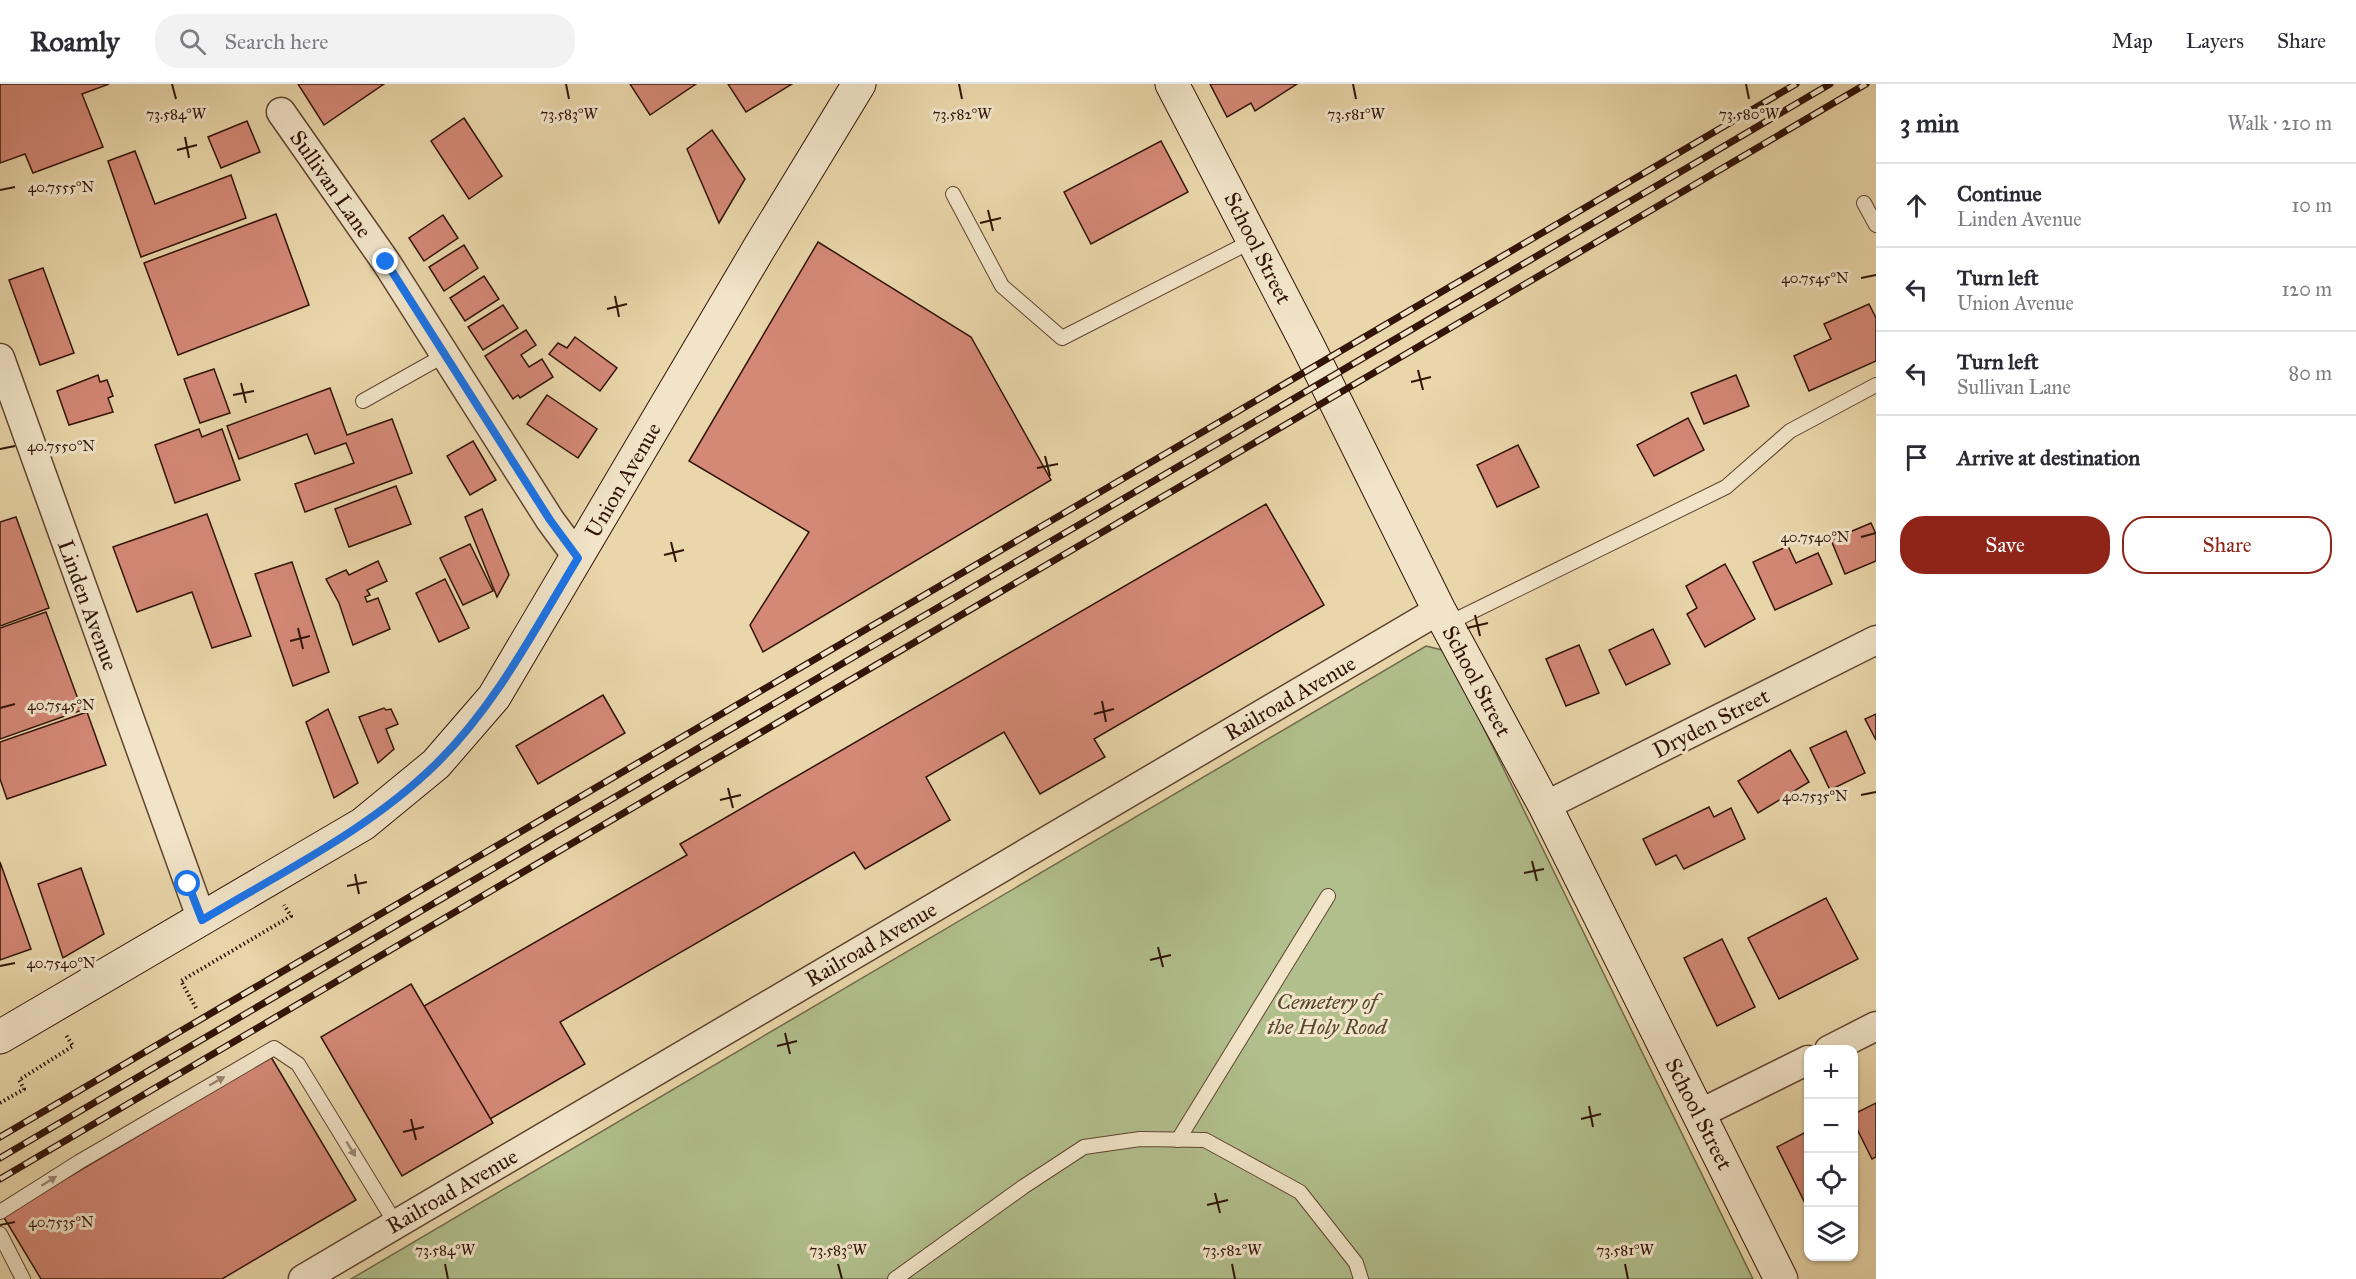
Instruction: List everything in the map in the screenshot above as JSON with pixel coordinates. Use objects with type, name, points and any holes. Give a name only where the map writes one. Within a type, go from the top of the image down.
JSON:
[{"type":"street","name":"Union Avenue","points":[[0,1037],[363,824],[436,764],[494,697],[578,558],[760,244],[859,84]]},
{"type":"street","name":"School Street","points":[[1172,84],[1254,240],[1443,617],[1545,806],[1781,1279]]},
{"type":"street","name":"Sullivan Lane","points":[[280,112],[386,262],[550,520],[578,558]]},
{"type":"street","name":"Linden Avenue","points":[[0,358],[202,920]]},
{"type":"street","name":"Railroad Avenue","points":[[303,1279],[1443,617]]},
{"type":"street","name":"Dryden Street","points":[[1545,806],[1876,640]]},
{"type":"street","points":[[1839,1045],[1876,1026]]},
{"type":"street","points":[[1699,1114],[1804,1062]]},
{"type":"lane","points":[[953,194],[1002,286],[1062,338],[1254,240]]},
{"type":"lane","points":[[1864,203],[1876,225]]},
{"type":"lane","points":[[363,402],[445,355]]},
{"type":"lane","points":[[1443,617],[1726,487],[1790,431],[1876,385]]},
{"type":"lane","points":[[1178,1140],[1328,896]]},
{"type":"lane","points":[[0,1212],[79,1162],[274,1048],[298,1064],[396,1224]]},
{"type":"lane","points":[[895,1279],[1023,1187],[1084,1147],[1140,1139],[1205,1140],[1300,1192],[1356,1263],[1361,1279]]},
{"type":"lane","points":[[0,1234],[23,1279]]},
{"type":"path","points":[[196,1008],[182,981],[291,916],[282,901]]},
{"type":"path","points":[[0,1103],[24,1089],[19,1080],[73,1046],[67,1035],[57,1040]]},
{"type":"green space","name":"Cemetery of the Holy Rood","points":[[1426,646],[1446,651],[1753,1279],[351,1279]]},
{"type":"building","points":[[0,84],[109,84],[82,94],[103,147],[33,173],[25,154],[0,163]]},
{"type":"building","points":[[298,84],[384,84],[324,125]]},
{"type":"building","points":[[630,84],[696,84],[650,115]]},
{"type":"building","points":[[728,84],[792,84],[746,112]]},
{"type":"building","points":[[1210,84],[1297,84],[1255,111],[1251,103],[1227,117]]},
{"type":"building","points":[[464,118],[502,176],[469,199],[431,141]]},
{"type":"building","points":[[247,121],[260,152],[221,168],[208,137]]},
{"type":"building","points":[[712,130],[745,179],[719,223],[687,149]]},
{"type":"building","points":[[1161,141],[1188,192],[1091,244],[1064,192]]},
{"type":"building","points":[[135,151],[155,204],[231,175],[246,218],[141,257],[108,161]]},
{"type":"building","points":[[276,214],[309,305],[178,355],[144,263]]},
{"type":"building","points":[[443,215],[458,238],[424,261],[409,238]]},
{"type":"building","points":[[818,242],[971,337],[1051,480],[763,652],[750,625],[809,532],[689,461]]},
{"type":"building","points":[[464,245],[478,268],[444,291],[429,267]]},
{"type":"building","points":[[43,268],[74,353],[40,365],[9,280]]},
{"type":"building","points":[[484,276],[499,299],[465,321],[450,298]]},
{"type":"building","points":[[1869,304],[1876,318],[1876,361],[1809,391],[1794,356],[1831,339],[1824,324]]},
{"type":"building","points":[[503,305],[518,328],[483,350],[468,327]]},
{"type":"building","points":[[526,330],[536,345],[521,355],[529,367],[542,359],[553,377],[520,398],[518,395],[513,399],[485,356]]},
{"type":"building","points":[[575,337],[617,368],[600,391],[549,354],[558,343],[567,348]]},
{"type":"building","points":[[214,369],[230,413],[200,423],[184,379]]},
{"type":"building","points":[[98,375],[100,382],[107,380],[113,396],[108,398],[113,412],[69,425],[57,391]]},
{"type":"building","points":[[1736,375],[1749,406],[1704,424],[1691,393]]},
{"type":"building","points":[[330,388],[347,435],[392,419],[412,473],[305,512],[295,484],[354,463],[346,443],[315,454],[307,434],[239,459],[227,426]]},
{"type":"building","points":[[547,395],[597,429],[578,458],[527,424]]},
{"type":"building","points":[[1688,418],[1704,450],[1654,476],[1637,445]]},
{"type":"building","points":[[199,429],[202,437],[222,429],[240,480],[175,503],[155,445]]},
{"type":"building","points":[[473,441],[496,480],[470,495],[447,456]]},
{"type":"building","points":[[1518,445],[1539,487],[1497,507],[1477,465]]},
{"type":"building","points":[[396,486],[411,524],[349,547],[335,509]]},
{"type":"building","points":[[1266,504],[1324,605],[1094,739],[1105,757],[1040,794],[1004,732],[926,777],[950,820],[865,869],[854,852],[560,1022],[585,1064],[490,1119],[424,1006],[687,855],[680,844]]},
{"type":"building","points":[[482,509],[509,575],[497,597],[465,517]]},
{"type":"building","points":[[207,514],[251,636],[212,648],[192,592],[137,612],[113,547]]},
{"type":"building","points":[[16,517],[49,608],[0,626],[0,522]]},
{"type":"building","points":[[1871,523],[1876,534],[1876,561],[1845,574],[1831,540]]},
{"type":"building","points":[[470,544],[493,591],[463,605],[440,558]]},
{"type":"building","points":[[1788,546],[1796,563],[1818,553],[1832,584],[1775,610],[1753,562]]},
{"type":"building","points":[[378,561],[387,581],[367,590],[370,595],[365,597],[367,602],[378,598],[390,629],[353,645],[339,603],[326,579],[346,570],[349,575]]},
{"type":"building","points":[[292,562],[329,672],[293,686],[255,574]]},
{"type":"building","points":[[1725,564],[1755,619],[1705,647],[1687,614],[1697,608],[1686,586]]},
{"type":"building","points":[[445,579],[469,628],[439,642],[416,593]]},
{"type":"building","points":[[46,612],[82,710],[0,739],[0,628]]},
{"type":"building","points":[[1653,629],[1670,664],[1626,685],[1609,650]]},
{"type":"building","points":[[1579,645],[1599,693],[1566,706],[1546,659]]},
{"type":"building","points":[[603,695],[625,733],[538,784],[516,746]]},
{"type":"building","points":[[384,708],[391,709],[398,724],[386,729],[394,749],[378,763],[359,717]]},
{"type":"building","points":[[328,709],[358,783],[334,798],[306,722]]},
{"type":"building","points":[[87,712],[106,765],[7,799],[0,779],[0,742]]},
{"type":"building","points":[[1876,714],[1876,740],[1865,719]]},
{"type":"building","points":[[1846,731],[1865,773],[1830,790],[1810,748]]},
{"type":"building","points":[[1790,750],[1809,782],[1758,813],[1738,781]]},
{"type":"building","points":[[1709,807],[1714,817],[1731,808],[1745,839],[1684,869],[1676,855],[1656,865],[1643,839]]},
{"type":"building","points":[[0,862],[31,949],[0,960]]},
{"type":"building","points":[[81,868],[104,934],[63,958],[38,884]]},
{"type":"building","points":[[1826,898],[1858,959],[1779,999],[1748,938]]},
{"type":"building","points":[[1722,939],[1755,1007],[1717,1026],[1684,958]]},
{"type":"building","points":[[411,984],[493,1123],[402,1176],[321,1037]]},
{"type":"building","points":[[271,1057],[356,1200],[222,1279],[41,1279],[3,1216]]},
{"type":"building","points":[[1876,1103],[1876,1157],[1872,1159],[1858,1131],[1858,1112]]},
{"type":"building","points":[[1804,1133],[1804,1201],[1777,1147]]},
{"type":"railway","points":[[0,1137],[1796,84]]},
{"type":"railway","points":[[0,1158],[1830,84]]},
{"type":"railway","points":[[0,1179],[1866,84]]},
{"type":"route","points":[[188,884],[202,920],[363,824],[436,764],[494,697],[578,558],[550,520],[386,262]]}]
